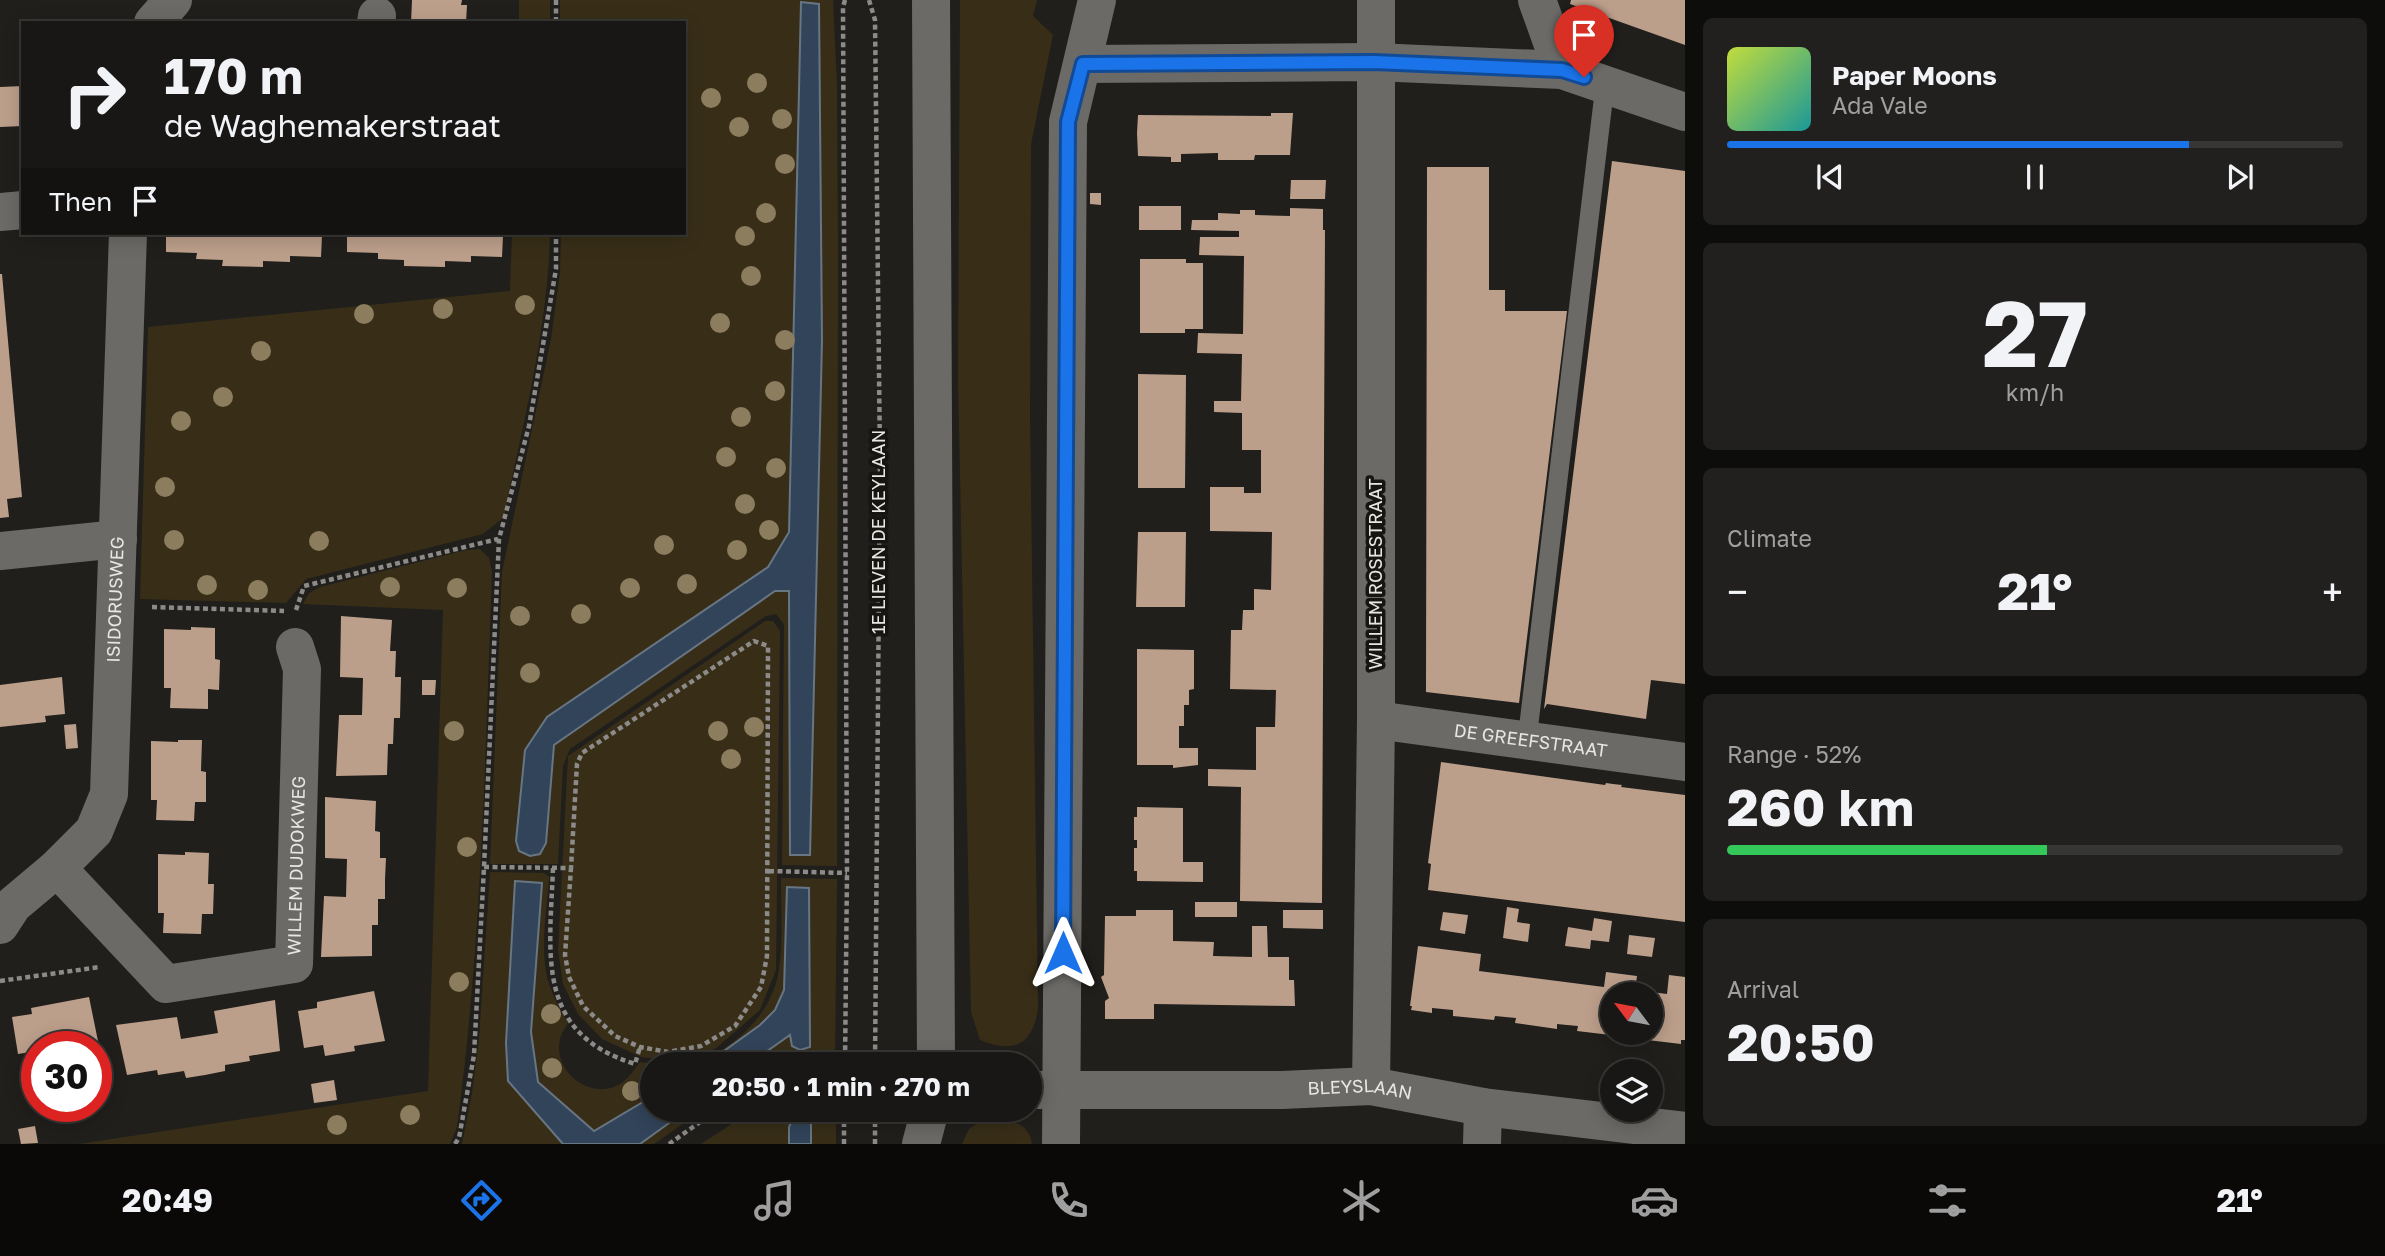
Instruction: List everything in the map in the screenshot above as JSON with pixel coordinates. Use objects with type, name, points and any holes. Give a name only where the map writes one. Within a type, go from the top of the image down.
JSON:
[{"type":"street","points":[[155,21],[173,0]]},
{"type":"street","points":[[931,0],[936,1052]]},
{"type":"street","points":[[1061,1144],[1046,1091],[1068,122],[1097,0]]},
{"type":"street","name":"WILLEM ROSESTRAAT","points":[[1371,1086],[1377,720],[1376,0]]},
{"type":"street","points":[[1538,0],[1562,70]]},
{"type":"street","points":[[1083,64],[1374,62],[1562,70],[1685,112]]},
{"type":"street","points":[[0,212],[21,210]]},
{"type":"street","name":"ISIDORUSWEG","points":[[0,925],[13,905],[57,868],[94,831],[110,794],[128,235]]},
{"type":"street","points":[[0,551],[118,539]]},
{"type":"street","name":"WILLEM DUDOKWEG","points":[[57,868],[166,984],[294,964],[302,669],[295,647]]},
{"type":"street","name":"DE GREEFSTRAAT","points":[[1377,720],[1685,761]]},
{"type":"street","name":"BLEYSLAAN","points":[[1046,1091],[1282,1090],[1371,1086],[1483,1125],[1685,1131]]},
{"type":"street","points":[[921,1144],[927,1122]]},
{"type":"street","points":[[942,1122],[946,1144]]},
{"type":"lane","points":[[1527,740],[1605,85]]},
{"type":"path","points":[[556,0],[556,21]]},
{"type":"path","points":[[845,0],[845,1052]]},
{"type":"path","name":"1E LIEVEN DE KEYLAAN","points":[[869,0],[875,20],[880,459],[875,1052]]},
{"type":"path","points":[[455,1144],[459,1138],[474,1055],[499,539],[528,426],[556,269],[556,235]]},
{"type":"path","points":[[117,606],[296,611],[304,586],[499,539]]},
{"type":"path","points":[[754,641],[768,646],[767,956],[761,987],[735,1026],[701,1046],[668,1052],[640,1047],[615,1036],[583,1006],[569,977],[565,955],[571,868],[576,764],[582,754],[754,641]]},
{"type":"path","points":[[484,867],[571,868]]},
{"type":"path","points":[[553,868],[550,958],[554,987],[568,1018],[587,1042],[613,1057],[635,1064],[640,1047]]},
{"type":"path","points":[[769,871],[847,873]]},
{"type":"path","points":[[0,981],[144,960]]},
{"type":"path","points":[[669,1144],[700,1122]]},
{"type":"path","points":[[844,1144],[845,1122]]},
{"type":"path","points":[[875,1122],[875,1144]]},
{"type":"shaded area","points":[[519,0],[550,0],[550,21],[519,21]]},
{"type":"shaded area","points":[[560,0],[833,0],[837,85],[838,249],[837,866],[782,865],[784,624],[776,614],[766,616],[570,749],[563,766],[558,864],[490,864],[502,572],[551,339],[560,272],[561,235],[686,235],[686,21],[560,21]],"holes":[[[801,3],[819,4],[822,340],[790,854],[790,591],[775,591],[553,745],[516,841],[525,750],[547,717],[768,567],[789,532]]]},
{"type":"shaded area","points":[[960,0],[1037,0],[1033,16],[1053,35],[1031,144],[1030,419],[1038,1008],[1032,1031],[1020,1043],[1012,1046],[980,1040],[971,1012],[958,377]]},
{"type":"shaded area","points":[[512,235],[550,235],[540,340],[504,517],[483,534],[306,579],[286,603],[140,599],[148,327],[510,291]]},
{"type":"shaded area","points":[[480,549],[489,558],[492,571],[481,849],[465,1058],[457,1127],[450,1144],[79,1144],[428,1091],[443,610],[303,604],[309,593],[320,587],[466,550]]},
{"type":"shaded area","points":[[765,621],[773,621],[780,631],[776,970],[760,1010],[715,1049],[704,1052],[640,1052],[640,1057],[602,1039],[578,1014],[563,984],[558,950],[568,756]]},
{"type":"shaded area","points":[[490,872],[544,873],[549,877],[544,940],[545,965],[551,989],[568,1023],[561,1037],[559,1050],[562,1061],[574,1079],[584,1085],[605,1089],[616,1086],[630,1076],[640,1062],[640,1104],[594,1131],[538,1082],[531,1032],[542,883],[516,881],[506,1043],[508,1081],[563,1144],[462,1144],[479,1039]]},
{"type":"shaded area","points":[[781,878],[837,879],[835,1052],[765,1052],[790,1034],[793,1046],[800,1050],[810,1046],[798,888],[788,887],[784,990],[775,1010],[759,1025],[722,1052],[718,1052],[741,1036],[766,1006],[779,970]]},
{"type":"shaded area","points":[[670,1122],[686,1122],[654,1144],[640,1144]]},
{"type":"shaded area","points":[[735,1122],[836,1122],[836,1144],[811,1144],[811,1124],[789,1127],[789,1144],[701,1144]]},
{"type":"shaded area","points":[[980,1122],[1014,1122],[1026,1130],[1032,1144],[962,1144],[969,1129]]},
{"type":"water","points":[[801,2],[819,4],[822,340],[810,855],[790,855],[789,591],[775,591],[554,745],[546,843],[540,854],[530,856],[519,851],[516,841],[525,750],[547,717],[768,567],[789,532]]},
{"type":"water","points":[[515,881],[542,883],[531,1032],[538,1082],[594,1131],[640,1104],[640,1122],[670,1122],[640,1144],[563,1144],[508,1081],[506,1043]]},
{"type":"water","points":[[787,887],[809,888],[810,1047],[800,1050],[792,1046],[790,1035],[766,1052],[723,1052],[760,1025],[775,1010],[784,990]]},
{"type":"water","points":[[791,1122],[808,1122],[811,1124],[811,1144],[789,1144]]},
{"type":"building","points":[[412,0],[462,0],[461,5],[467,5],[466,21],[411,21]]},
{"type":"building","points":[[1571,0],[1685,0],[1685,45],[1570,4]]},
{"type":"building","points":[[21,86],[21,126],[0,127],[0,87]]},
{"type":"building","points":[[1271,113],[1293,113],[1290,155],[1255,155],[1254,160],[1218,160],[1218,153],[1181,154],[1181,162],[1171,162],[1171,157],[1138,156],[1138,115],[1271,116]]},
{"type":"building","points":[[1612,161],[1685,171],[1685,684],[1651,680],[1646,719],[1547,704],[1544,709]]},
{"type":"building","points":[[1427,167],[1489,167],[1489,290],[1505,290],[1505,311],[1567,311],[1519,703],[1426,692]]},
{"type":"building","points":[[1291,180],[1326,180],[1325,199],[1290,199]]},
{"type":"building","points":[[1090,193],[1101,193],[1101,205],[1090,204]]},
{"type":"building","points":[[1139,206],[1181,206],[1181,230],[1139,230]]},
{"type":"building","points":[[1290,208],[1323,209],[1325,230],[1322,903],[1240,901],[1241,787],[1208,786],[1208,769],[1256,770],[1256,727],[1275,727],[1276,690],[1230,689],[1231,630],[1242,630],[1243,610],[1254,610],[1254,589],[1271,590],[1272,532],[1210,531],[1210,487],[1244,487],[1244,493],[1261,493],[1261,450],[1242,450],[1242,413],[1214,412],[1214,401],[1241,401],[1242,354],[1197,353],[1198,333],[1243,334],[1244,256],[1199,255],[1200,237],[1239,237],[1239,231],[1191,230],[1192,220],[1218,220],[1218,213],[1240,214],[1240,210],[1255,210],[1255,215],[1290,216]]},
{"type":"building","points":[[166,235],[323,235],[321,257],[290,256],[290,262],[263,261],[263,267],[222,266],[223,260],[196,259],[197,253],[166,252]]},
{"type":"building","points":[[347,235],[505,235],[502,257],[471,256],[471,262],[445,261],[445,267],[404,266],[404,260],[378,259],[378,253],[347,252]]},
{"type":"building","points":[[1140,259],[1186,259],[1186,263],[1203,263],[1203,329],[1185,329],[1185,333],[1140,333]]},
{"type":"building","points":[[0,274],[22,497],[7,499],[9,517],[0,518]]},
{"type":"building","points":[[1138,374],[1186,375],[1185,488],[1138,488]]},
{"type":"building","points":[[1138,532],[1186,532],[1185,607],[1136,607]]},
{"type":"building","points":[[341,616],[392,620],[390,651],[396,651],[395,677],[401,677],[400,718],[394,718],[393,744],[388,744],[387,775],[336,776],[339,715],[362,715],[363,678],[340,677]]},
{"type":"building","points":[[191,627],[215,628],[215,659],[220,660],[219,690],[208,689],[208,709],[170,708],[171,688],[164,688],[164,629],[191,630]]},
{"type":"building","points":[[1137,649],[1194,650],[1194,689],[1189,690],[1189,705],[1184,705],[1184,726],[1179,726],[1179,748],[1198,748],[1198,765],[1173,768],[1173,765],[1137,765]]},
{"type":"building","points":[[62,677],[65,714],[45,716],[46,722],[0,727],[0,685]]},
{"type":"building","points":[[422,680],[436,680],[435,695],[422,695]]},
{"type":"building","points":[[76,724],[78,748],[66,749],[64,725]]},
{"type":"building","points":[[202,740],[201,771],[206,772],[206,802],[195,802],[194,821],[156,820],[157,800],[151,800],[151,741]]},
{"type":"building","points":[[1441,762],[1685,795],[1685,922],[1428,890],[1431,864],[1428,863]]},
{"type":"building","points":[[325,797],[376,801],[375,831],[380,832],[380,858],[386,858],[385,899],[378,899],[378,925],[372,925],[372,956],[321,957],[324,896],[346,897],[347,859],[325,858]]},
{"type":"building","points":[[1137,807],[1183,808],[1183,862],[1203,862],[1203,882],[1137,881],[1137,871],[1134,871],[1134,848],[1137,848],[1137,840],[1134,840],[1134,817],[1137,817]]},
{"type":"building","points":[[185,852],[209,853],[208,884],[214,884],[213,914],[202,914],[201,934],[163,933],[164,913],[158,913],[158,854],[185,855]]},
{"type":"building","points":[[1195,902],[1237,902],[1237,917],[1195,917]]},
{"type":"building","points":[[1507,907],[1519,909],[1517,922],[1530,924],[1528,942],[1503,938]]},
{"type":"building","points":[[1136,910],[1173,910],[1173,941],[1214,942],[1213,956],[1252,957],[1252,926],[1267,926],[1268,957],[1289,957],[1289,980],[1294,980],[1295,1006],[1154,1004],[1154,1019],[1105,1019],[1105,1001],[1109,998],[1101,977],[1104,975],[1105,916],[1136,916]]},
{"type":"building","points":[[1283,910],[1323,910],[1323,929],[1283,928]]},
{"type":"building","points":[[1443,912],[1468,915],[1465,934],[1440,930]]},
{"type":"building","points":[[1594,918],[1612,921],[1609,942],[1591,940],[1590,949],[1565,946],[1568,927],[1592,931]]},
{"type":"building","points":[[1629,935],[1655,938],[1652,957],[1627,954]]},
{"type":"building","points":[[1418,946],[1481,954],[1479,971],[1600,986],[1600,1034],[1577,1031],[1578,1026],[1557,1024],[1557,1029],[1515,1023],[1516,1018],[1495,1016],[1494,1020],[1453,1016],[1453,1010],[1432,1008],[1432,1013],[1411,1010]]},
{"type":"building","points":[[1606,972],[1637,976],[1636,982],[1605,982]]},
{"type":"building","points":[[1669,975],[1685,977],[1685,1040],[1681,1040],[1681,1044],[1663,1042],[1663,994],[1667,994]]},
{"type":"building","points":[[374,991],[385,1041],[354,1046],[355,1051],[325,1056],[323,1045],[304,1048],[298,1011],[317,1008],[317,1002]]},
{"type":"building","points":[[89,997],[96,1031],[21,1031],[21,1054],[18,1054],[12,1017],[32,1014],[31,1008]]},
{"type":"building","points":[[275,1000],[280,1051],[249,1056],[250,1061],[225,1065],[225,1071],[186,1078],[184,1071],[158,1075],[157,1070],[127,1075],[116,1025],[177,1017],[181,1039],[218,1033],[214,1011]]},
{"type":"building","points":[[334,1080],[337,1100],[314,1103],[311,1084]]},
{"type":"building","points":[[35,1126],[38,1143],[21,1144],[18,1129]]},
{"type":"route","points":[[1063,953],[1068,122],[1083,64],[1374,62],[1562,70],[1584,77]]}]
